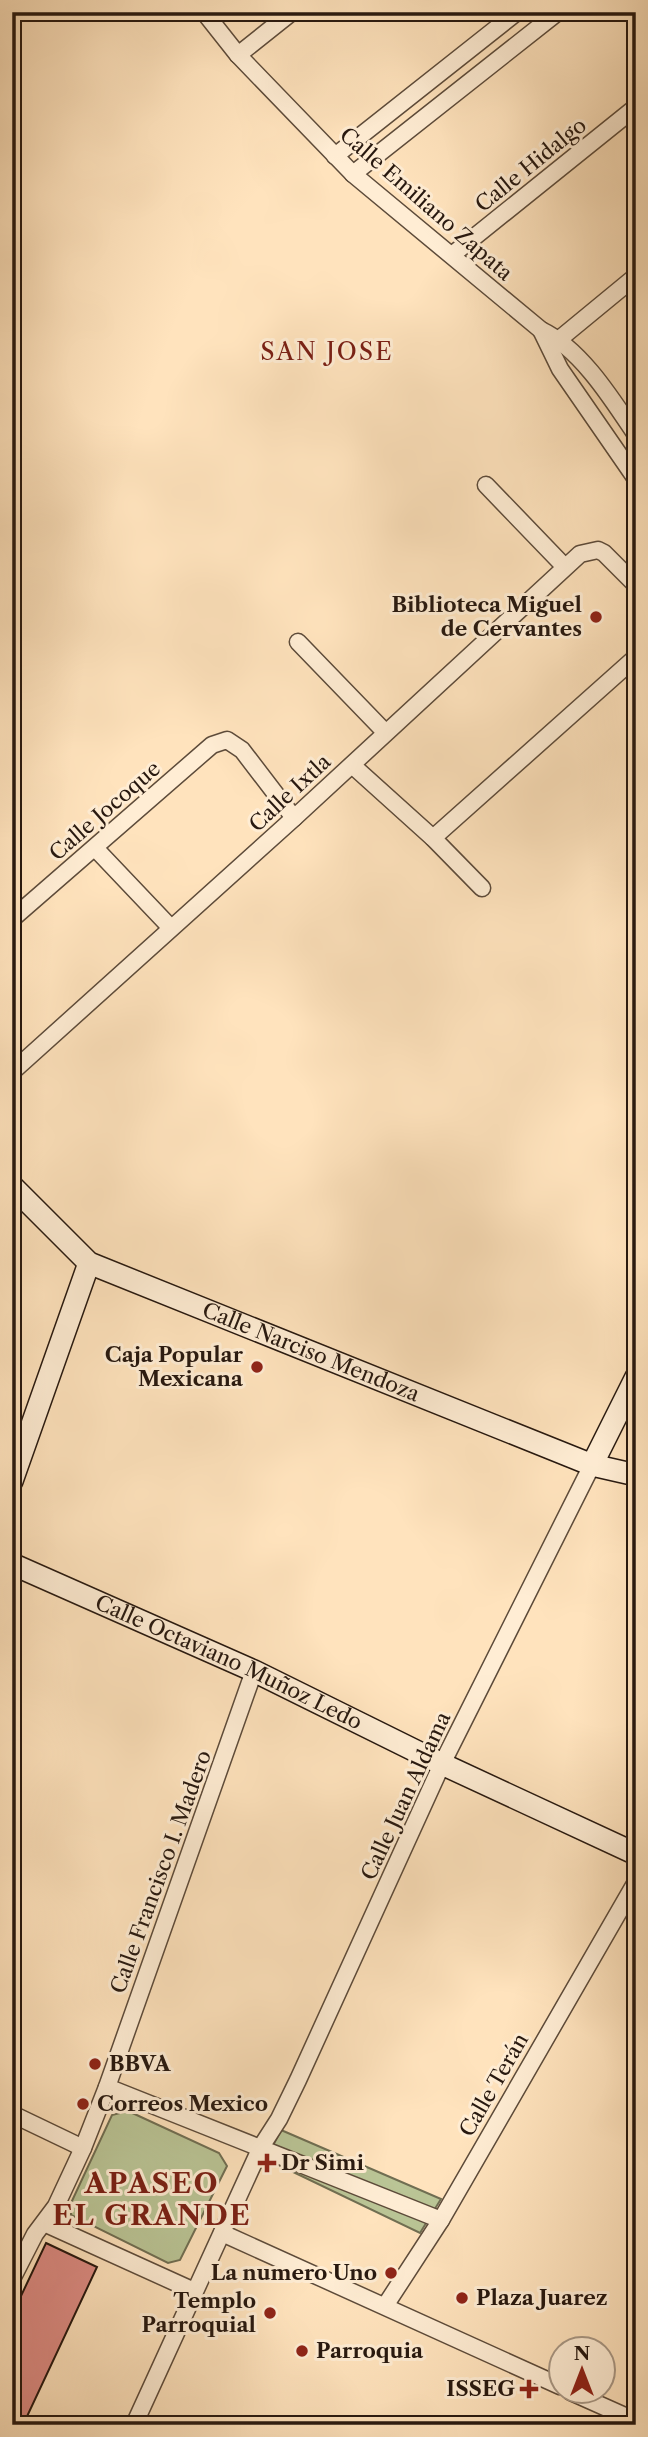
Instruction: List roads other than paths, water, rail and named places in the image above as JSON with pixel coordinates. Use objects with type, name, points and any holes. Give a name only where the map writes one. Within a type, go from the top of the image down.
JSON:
[{"type":"street","name":"Calle Emiliano Zapata","points":[[204,12],[238,55],[353,174],[597,379],[636,435]]},
{"type":"street","points":[[238,55],[292,12]]},
{"type":"street","points":[[335,156],[517,12]]},
{"type":"street","points":[[353,174],[558,12]]},
{"type":"street","name":"Calle Hidalgo","points":[[452,255],[636,107]]},
{"type":"street","points":[[554,344],[636,276]]},
{"type":"street","name":"Calle Emiliano Zapata","points":[[554,344],[576,393],[636,479]]},
{"type":"street","points":[[486,485],[564,566]]},
{"type":"street","name":"Calle Ixtla","points":[[12,1072],[352,765],[564,566],[580,554],[598,550],[633,576]]},
{"type":"street","points":[[299,642],[386,732]]},
{"type":"street","points":[[433,838],[636,657]]},
{"type":"street","name":"Calle Jocoque","points":[[12,919],[212,745],[227,740],[242,750],[294,818]]},
{"type":"street","points":[[352,765],[433,838],[482,888]]},
{"type":"street","points":[[95,848],[171,928]]},
{"type":"street","name":"Calle Narciso Mendoza","points":[[12,1186],[89,1263],[592,1465],[636,1475]]},
{"type":"street","points":[[12,1481],[89,1263]]},
{"type":"street","points":[[592,1465],[636,1377]]},
{"type":"street","name":"Calle Juan Aldama","points":[[134,2425],[261,2147],[299,2080],[442,1764],[592,1465]]},
{"type":"street","name":"Calle Octaviano Muñoz Ledo","points":[[12,1564],[254,1671],[442,1764],[636,1854]]},
{"type":"street","name":"Calle Francisco I. Madero","points":[[12,2280],[35,2234],[55,2206],[107,2087],[254,1671]]},
{"type":"street","name":"Calle Terán","points":[[385,2306],[441,2220],[636,1882]]},
{"type":"street","points":[[107,2087],[441,2220]]},
{"type":"street","points":[[12,2114],[82,2148]]},
{"type":"street","points":[[44,2223],[194,2291]]},
{"type":"street","points":[[222,2233],[546,2379]]},
{"type":"street","points":[[603,2406],[636,2421]]},
{"type":"place","name":"Biblioteca Miguel de Cervantes","points":[[596,617]]},
{"type":"place","name":"Caja Popular Mexicana","points":[[257,1367]]},
{"type":"place","name":"BBVA","points":[[95,2064]]},
{"type":"place","name":"Correos Mexico","points":[[83,2104]]},
{"type":"place","name":"Dr Simi","points":[[267,2163]]},
{"type":"place","name":"La numero Uno","points":[[391,2273]]},
{"type":"place","name":"Plaza Juarez","points":[[462,2298]]},
{"type":"place","name":"Templo Parroquial","points":[[270,2313]]},
{"type":"place","name":"Parroquia","points":[[302,2351]]},
{"type":"place","name":"ISSEG","points":[[529,2389]]},
{"type":"district","name":"SAN JOSE","points":[[327,352]]},
{"type":"district","name":"APASEO EL GRANDE","points":[[152,2199]]}]
